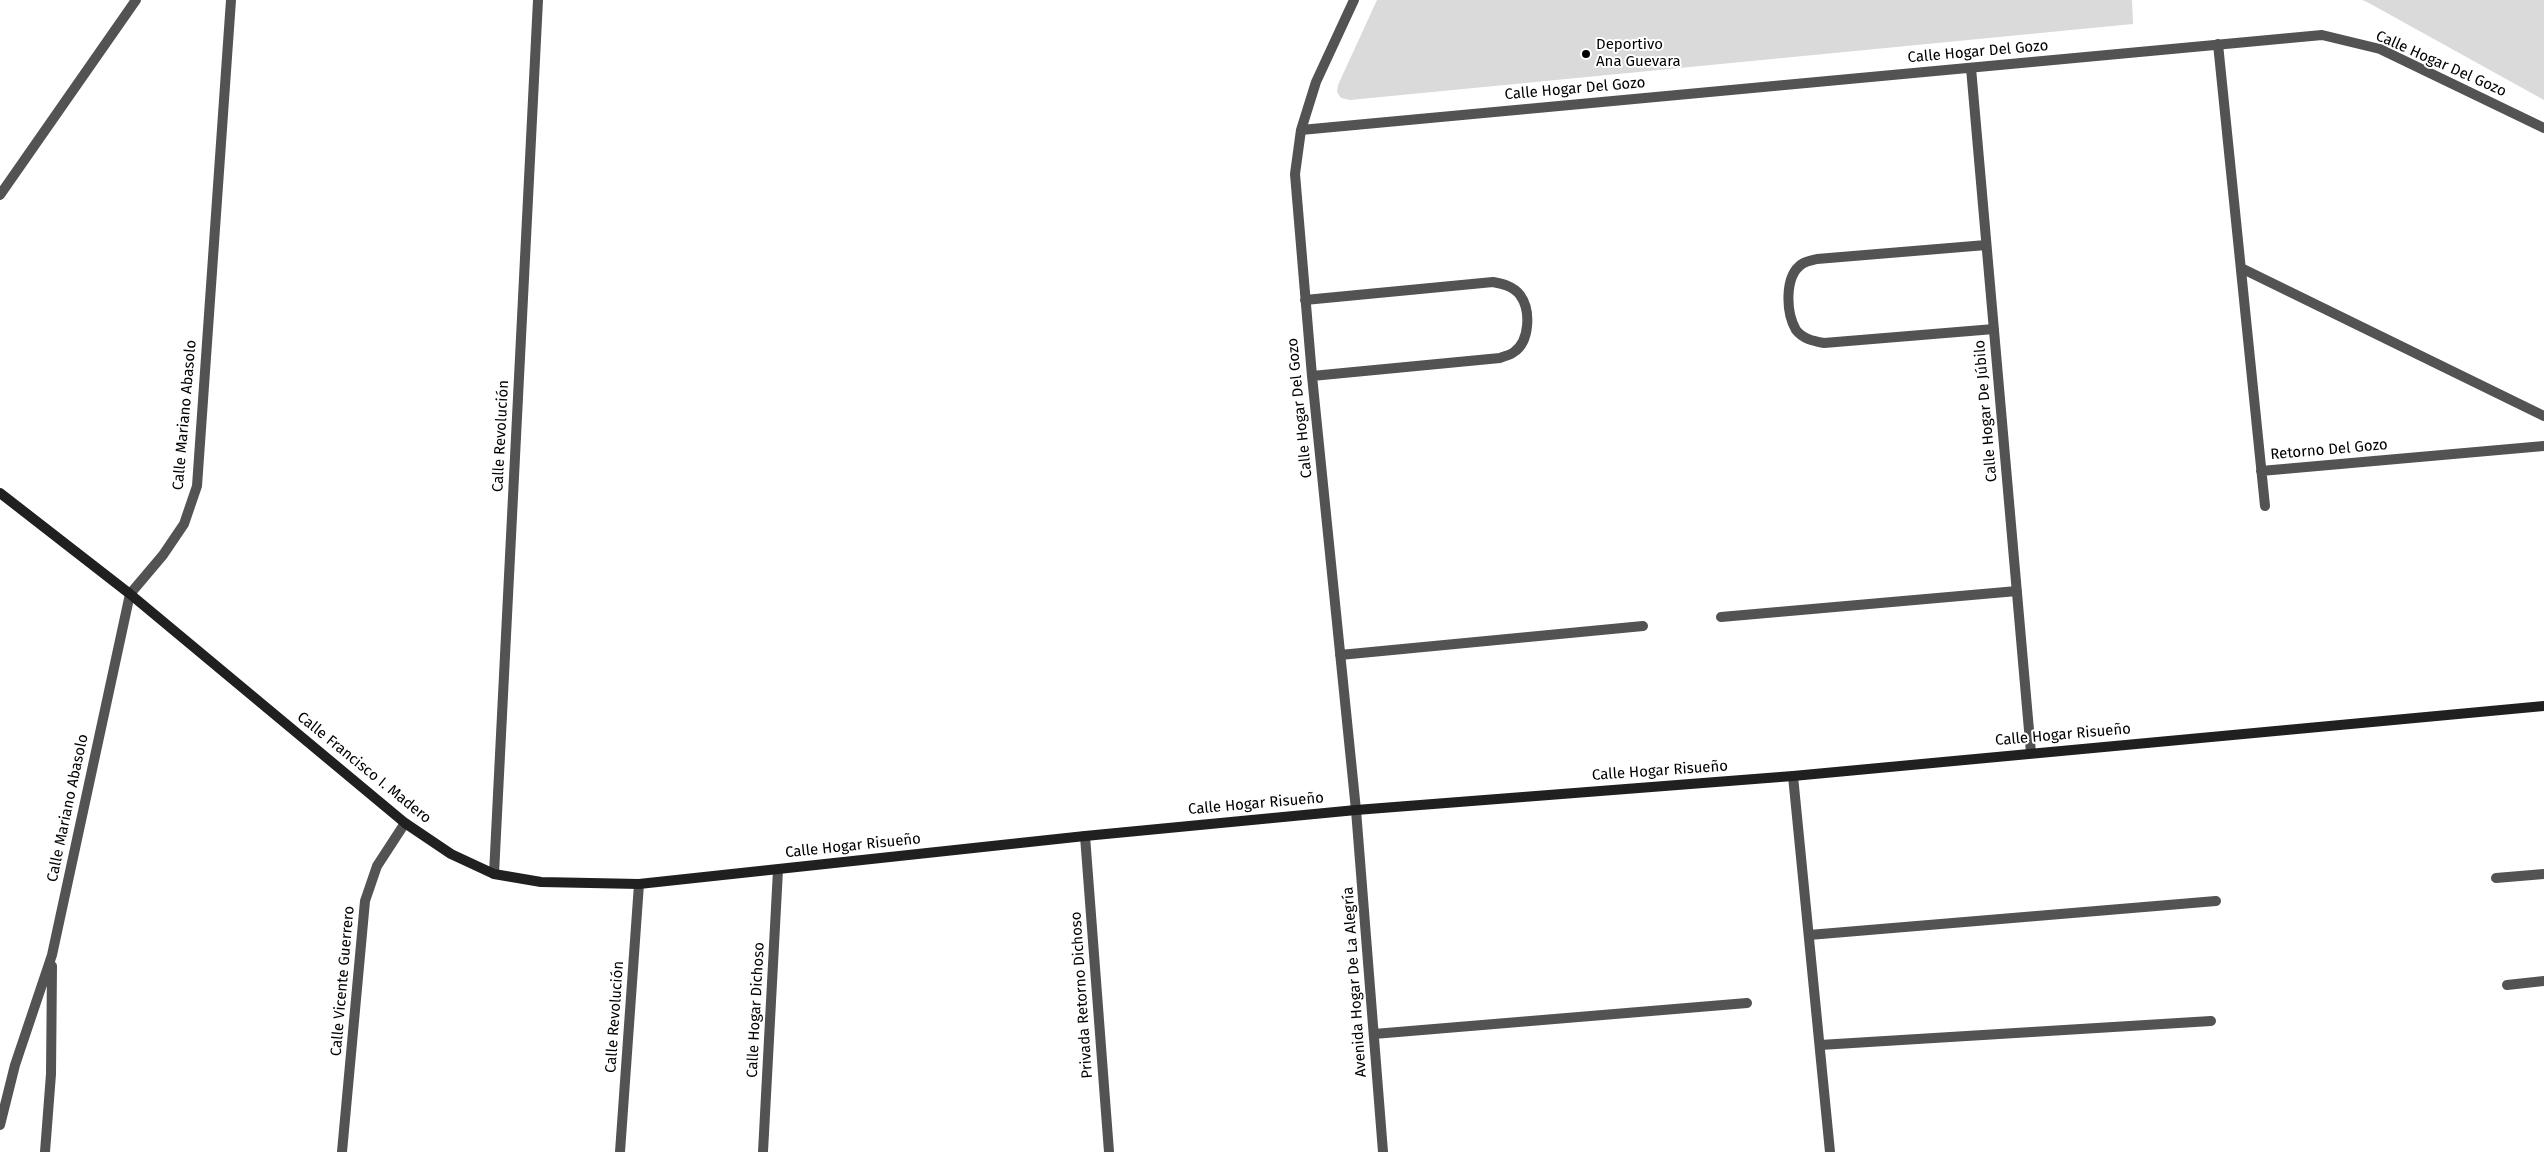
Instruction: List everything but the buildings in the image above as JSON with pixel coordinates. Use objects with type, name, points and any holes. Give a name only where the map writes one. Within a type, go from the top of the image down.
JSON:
[{"type":"street","points":[[0,194],[136,0]]},
{"type":"street","name":"Calle Mariano Abasolo","points":[[0,1125],[15,1065],[52,955],[130,594],[163,554],[184,524],[197,486],[231,0]]},
{"type":"street","name":"Calle Revolución","points":[[494,874],[538,0]]},
{"type":"street","points":[[1301,130],[1316,82],[1354,0]]},
{"type":"street","name":"Calle Hogar Del Gozo","points":[[1356,810],[1305,300],[1295,174],[1301,130],[2322,35],[2380,49],[2544,128]]},
{"type":"street","name":"Retorno Del Gozo","points":[[2218,44],[2261,471],[2544,446]]},
{"type":"street","name":"Calle Hogar De Júbilo","points":[[1970,68],[2031,753]]},
{"type":"street","points":[[1986,245],[1817,259],[1802,264],[1792,276],[1789,291],[1791,314],[1796,330],[1808,340],[1824,343],[1994,329]]},
{"type":"street","points":[[2241,268],[2544,416]]},
{"type":"street","points":[[1305,300],[1492,282],[1508,285],[1520,295],[1526,310],[1525,340],[1514,353],[1500,358],[1312,376]]},
{"type":"street","points":[[2261,471],[2265,506]]},
{"type":"street","name":"Calle Francisco I. Madero","points":[[0,493],[130,594],[405,823],[451,854],[494,874],[541,882],[639,884],[778,870]]},
{"type":"street","points":[[1721,617],[2017,591]]},
{"type":"street","points":[[1340,655],[1643,626]]},
{"type":"street","name":"Calle Hogar Risueño","points":[[778,870],[1085,836],[1356,810],[1793,776],[2544,706]]},
{"type":"street","points":[[1793,776],[1830,1152]]},
{"type":"street","name":"Avenida Hogar De La Alegría","points":[[1356,810],[1383,1152]]},
{"type":"street","name":"Calle Vicente Guerrero","points":[[342,1152],[365,901],[377,866],[405,823]]},
{"type":"street","name":"Privada Retorno Dichoso","points":[[1085,836],[1109,1152]]},
{"type":"street","name":"Calle Hogar Dichoso","points":[[763,1152],[778,870]]},
{"type":"street","points":[[2496,878],[2544,874]]},
{"type":"street","name":"Calle Revolución","points":[[620,1152],[639,884]]},
{"type":"street","points":[[1809,935],[2216,901]]},
{"type":"street","name":"Calle Mariano Abasolo","points":[[44,1152],[51,1074],[52,955]]},
{"type":"street","points":[[2507,985],[2544,981]]},
{"type":"street","points":[[1374,1034],[1747,1003]]},
{"type":"street","points":[[1820,1045],[2211,1021]]},
{"type":"shaded area","name":"Deportivo Ana Guevara","points":[[1377,0],[2132,0],[2133,24],[1350,100],[1341,98],[1337,92],[1338,85]]},
{"type":"shaded area","points":[[2362,0],[2544,0],[2544,100],[2367,2]]},
{"type":"place","name":"Deportivo Ana Guevara","points":[[1586,54]]}]
